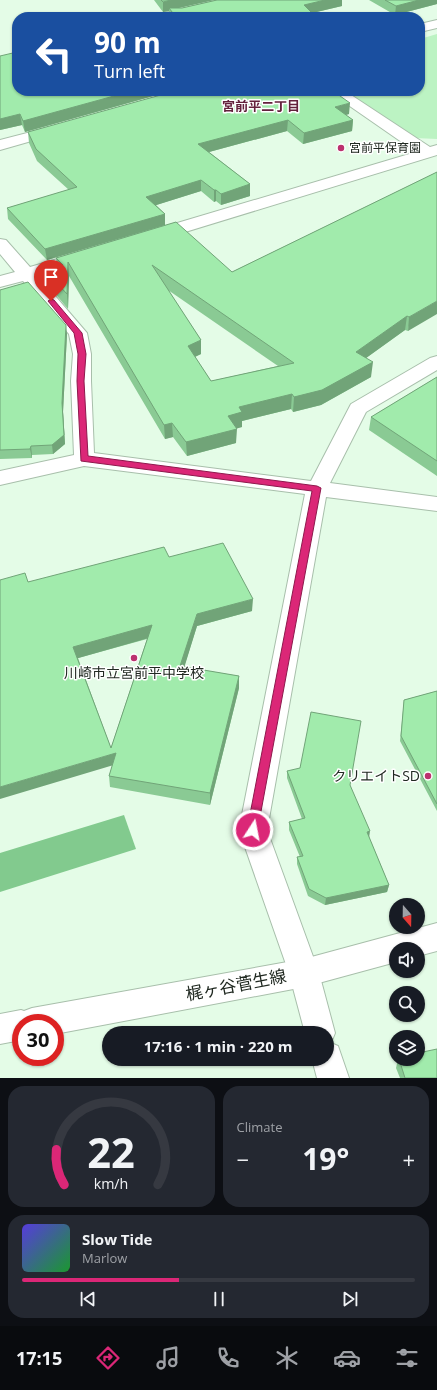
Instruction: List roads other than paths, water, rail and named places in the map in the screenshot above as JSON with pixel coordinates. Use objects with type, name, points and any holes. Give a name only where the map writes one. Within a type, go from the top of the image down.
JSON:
[{"type":"street","points":[[187,12],[235,0]]},
{"type":"street","points":[[212,6],[221,12]]},
{"type":"street","points":[[425,27],[437,24]]},
{"type":"street","points":[[344,96],[432,151]]},
{"type":"street","points":[[0,145],[69,126]]},
{"type":"street","points":[[139,240],[432,151]]},
{"type":"street","points":[[0,244],[78,333],[82,354],[80,381],[84,459]]},
{"type":"street","points":[[0,282],[101,251]]},
{"type":"street","points":[[318,1026],[304,973],[253,830],[317,488],[358,408],[437,362]]},
{"type":"street","points":[[0,478],[84,459],[437,504]]},
{"type":"street","name":"梶ヶ谷菅生線","points":[[64,1017],[304,973],[437,937]]},
{"type":"street","points":[[0,1029],[12,1027]]},
{"type":"street","points":[[330,1066],[333,1078]]},
{"type":"place","name":"宮前平保育園","points":[[341,148]]},
{"type":"place","name":"川崎市立宮前平中学校","points":[[134,658]]},
{"type":"place","name":"クリエイトSD","points":[[428,776]]},
{"type":"district","name":"宮前平二丁目","points":[[261,106]]}]
